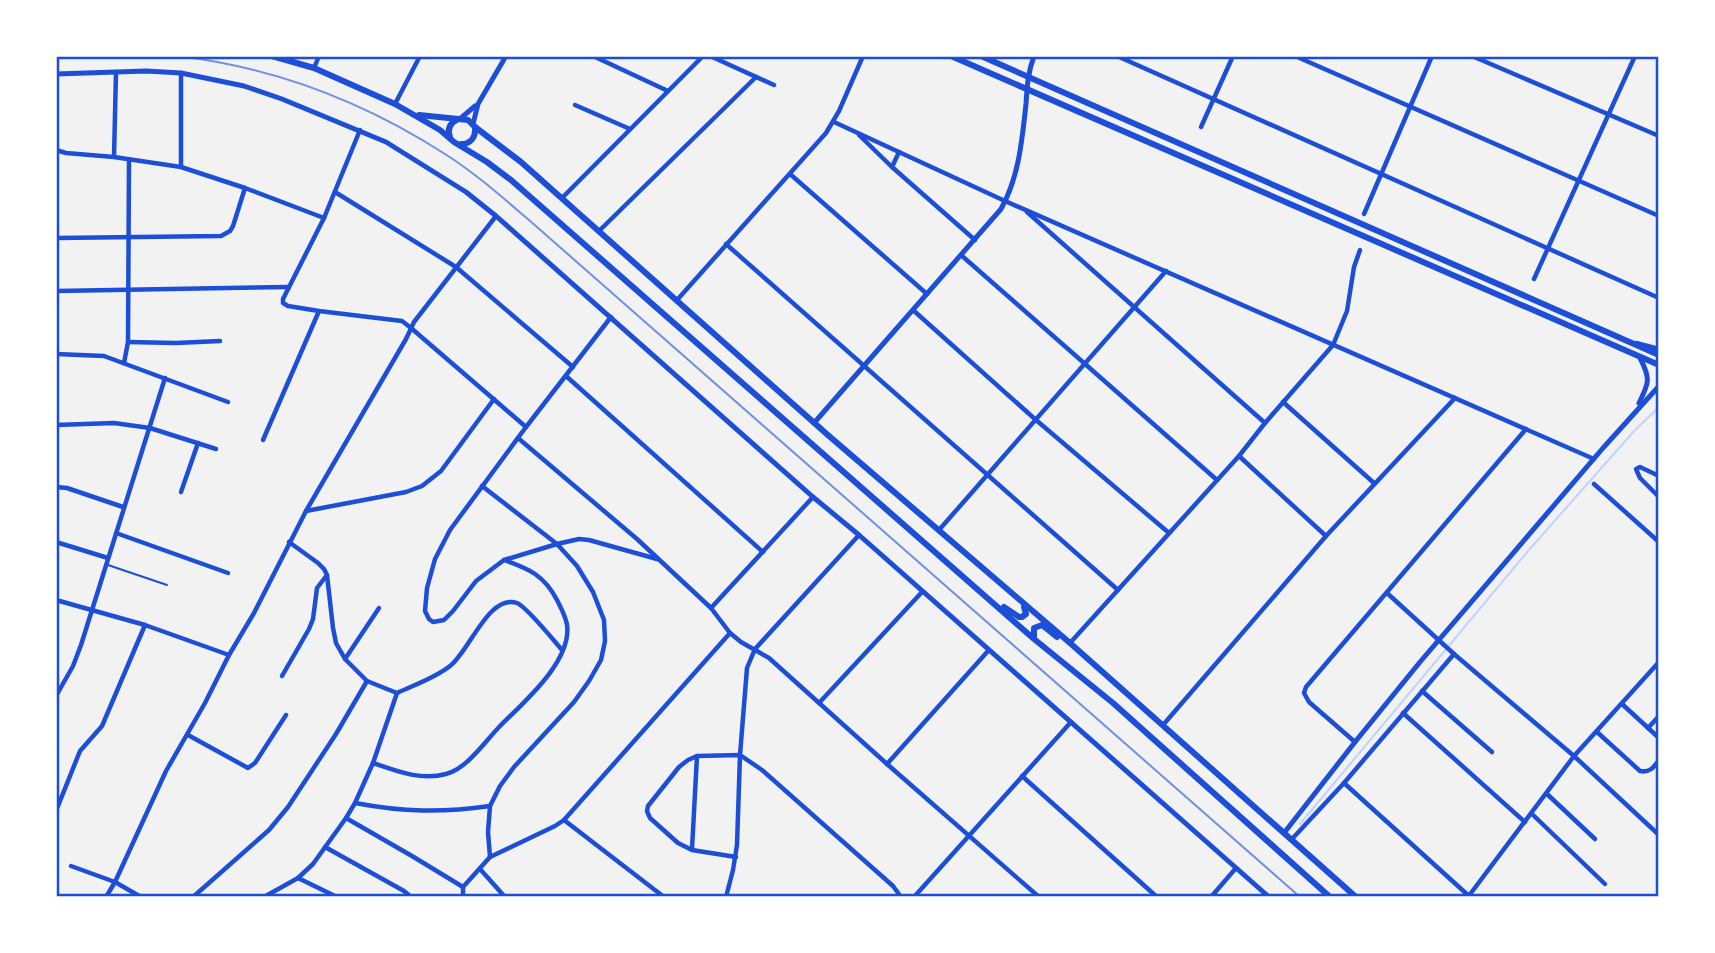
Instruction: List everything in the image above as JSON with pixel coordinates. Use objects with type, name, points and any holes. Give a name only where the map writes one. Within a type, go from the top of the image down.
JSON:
[{"type":"main road","points":[[272,56],[314,68],[395,104],[450,137],[511,180],[1034,639],[1112,703],[1330,897]]},
{"type":"main road","points":[[460,144],[467,144],[475,134],[478,104],[506,56]]},
{"type":"main road","points":[[951,56],[1659,365]]},
{"type":"main road","points":[[981,56],[1659,352]]},
{"type":"main road","points":[[814,422],[975,240],[1005,201],[1020,158],[1027,78],[1033,56]]},
{"type":"main road","points":[[56,74],[146,71],[181,73],[244,86],[386,142],[466,192],[1269,897]]},
{"type":"main road","points":[[450,137],[450,126],[454,121],[478,104]]},
{"type":"main road","points":[[414,114],[468,120],[509,152],[1356,897]]},
{"type":"main road","points":[[1634,412],[1648,382],[1640,358]]},
{"type":"main road","points":[[1284,833],[1355,742],[1634,412],[1659,386]]},
{"type":"main road","points":[[980,590],[1019,617],[1025,616],[1025,609],[1011,592]]},
{"type":"main road","points":[[1034,639],[1034,628],[1042,625],[1064,643],[1070,643]]},
{"type":"main road","points":[[1232,809],[1243,797]]},
{"type":"street","points":[[314,68],[319,56]]},
{"type":"street","points":[[395,104],[420,56]]},
{"type":"street","points":[[593,56],[668,90]]},
{"type":"street","points":[[562,198],[703,56]]},
{"type":"street","points":[[710,56],[774,85]]},
{"type":"street","points":[[677,300],[834,122],[863,56]]},
{"type":"street","points":[[1117,56],[1659,298]]},
{"type":"street","points":[[1201,127],[1233,56]]},
{"type":"street","points":[[1295,56],[1659,216]]},
{"type":"street","points":[[1364,214],[1432,56]]},
{"type":"street","points":[[1472,56],[1659,136]]},
{"type":"street","points":[[1534,279],[1635,56]]},
{"type":"street","points":[[114,157],[116,72]]},
{"type":"street","points":[[181,73],[181,167]]},
{"type":"street","points":[[599,231],[756,76]]},
{"type":"street","points":[[575,105],[630,130]]},
{"type":"street","points":[[834,122],[1023,209],[1594,459]]},
{"type":"street","points":[[360,130],[324,218],[283,299],[284,303],[319,311],[397,320],[411,328],[526,427]]},
{"type":"street","points":[[856,132],[975,240]]},
{"type":"street","points":[[56,150],[181,167],[324,218]]},
{"type":"street","points":[[892,167],[899,152]]},
{"type":"street","points":[[124,363],[128,342],[129,160]]},
{"type":"street","points":[[790,174],[927,293]]},
{"type":"street","points":[[56,238],[225,234],[230,231],[235,220],[245,188]]},
{"type":"street","points":[[335,192],[456,267],[573,367]]},
{"type":"street","points":[[1023,209],[1265,423]]},
{"type":"street","points":[[106,897],[116,882],[166,771],[254,613],[306,511],[417,317],[496,216]]},
{"type":"street","points":[[726,244],[1118,590]]},
{"type":"street","points":[[1070,643],[1239,456],[1333,345],[1347,311],[1354,267],[1360,250]]},
{"type":"street","points":[[961,255],[1216,480]]},
{"type":"street","points":[[939,530],[1166,271]]},
{"type":"street","points":[[56,291],[289,287]]},
{"type":"street","points":[[913,310],[1169,533]]},
{"type":"street","points":[[263,440],[319,311]]},
{"type":"street","points":[[611,317],[450,530],[435,559],[425,611],[433,622],[444,620],[476,581],[504,560],[579,539],[657,559]]},
{"type":"street","points":[[128,342],[220,341]]},
{"type":"street","points":[[56,354],[104,356],[228,402]]},
{"type":"street","points":[[566,376],[763,552]]},
{"type":"street","points":[[56,696],[73,666],[165,378]]},
{"type":"street","points":[[1163,725],[1326,536],[1455,398]]},
{"type":"street","points":[[306,511],[405,492],[422,486],[441,471],[494,399]]},
{"type":"street","points":[[1283,402],[1374,483]]},
{"type":"street","points":[[56,425],[114,423],[150,428],[216,449]]},
{"type":"street","points":[[1355,742],[1309,702],[1304,692],[1306,687],[1526,429]]},
{"type":"street","points":[[518,438],[637,539],[711,608],[730,633],[769,657],[1038,897]]},
{"type":"street","points":[[181,492],[198,443]]},
{"type":"street","points":[[1239,456],[1326,536]]},
{"type":"street","points":[[1659,476],[1640,467],[1636,468],[1640,478],[1659,496]]},
{"type":"street","points":[[1594,484],[1659,542]]},
{"type":"street","points":[[482,486],[557,544],[577,566],[593,592],[604,620],[605,641],[601,660],[574,702],[500,786],[490,806],[490,858]]},
{"type":"street","points":[[56,487],[67,488],[123,507]]},
{"type":"street","points":[[711,608],[813,497]]},
{"type":"street","points":[[116,533],[228,573]]},
{"type":"street","points":[[726,897],[736,856],[747,668],[755,649],[859,535]]},
{"type":"street","points":[[56,542],[107,561]]},
{"type":"street","points":[[289,542],[324,569],[336,643],[345,659],[367,681],[397,692],[449,667],[460,657],[495,607],[506,603],[517,603],[525,608],[562,650]]},
{"type":"street","points":[[373,764],[408,775],[429,776],[457,770],[551,671],[567,637],[567,624],[562,608],[553,591],[540,577],[524,567],[504,560]]},
{"type":"street","points":[[282,676],[309,629],[317,588],[327,575]]},
{"type":"street","points":[[819,703],[922,592]]},
{"type":"street","points":[[1387,593],[1574,756],[1659,835]]},
{"type":"street","points":[[56,600],[145,625],[229,655]]},
{"type":"street","points":[[345,659],[379,608]]},
{"type":"street","points":[[56,811],[80,751],[102,726],[145,625]]},
{"type":"street","points":[[463,897],[463,887],[490,858],[564,820],[730,633]]},
{"type":"street","points":[[887,764],[988,651]]},
{"type":"street","points":[[1292,839],[1344,783],[1453,653]]},
{"type":"street","points":[[1344,783],[1468,896],[1574,756],[1659,662]]},
{"type":"street","points":[[193,897],[270,830],[336,734],[367,681]]},
{"type":"street","points":[[1422,691],[1492,752]]},
{"type":"street","points":[[264,897],[298,878],[325,848],[346,818],[373,764],[397,692]]},
{"type":"street","points":[[1622,704],[1659,738]]},
{"type":"street","points":[[1404,713],[1525,822]]},
{"type":"street","points":[[188,734],[248,768],[255,763],[286,715]]},
{"type":"street","points":[[1648,728],[1659,716]]},
{"type":"street","points":[[914,897],[1071,722]]},
{"type":"street","points":[[1597,732],[1640,771],[1649,771],[1659,760]]},
{"type":"street","points":[[736,856],[692,850],[678,843],[650,818],[647,811],[653,798],[679,767],[697,756],[740,755],[762,770],[893,886],[901,897]]},
{"type":"street","points":[[692,850],[697,756]]},
{"type":"street","points":[[1022,776],[1157,897]]},
{"type":"street","points":[[1547,793],[1595,839]]},
{"type":"street","points":[[355,803],[432,812],[490,806]]},
{"type":"street","points":[[1531,814],[1605,884]]},
{"type":"street","points":[[346,818],[463,887]]},
{"type":"street","points":[[564,820],[664,897]]},
{"type":"street","points":[[325,848],[411,897]]},
{"type":"street","points":[[71,866],[116,882],[141,897]]},
{"type":"street","points":[[1211,897],[1236,868]]},
{"type":"street","points":[[480,869],[505,897]]},
{"type":"street","points":[[298,878],[337,897]]},
{"type":"lane","points":[[107,561],[167,585]]},
{"type":"waterway","points":[[1300,824],[1528,551],[1635,430],[1659,407]]},
{"type":"railway","points":[[177,56],[248,69],[317,90],[382,118],[467,169],[529,220],[1300,897]]}]
